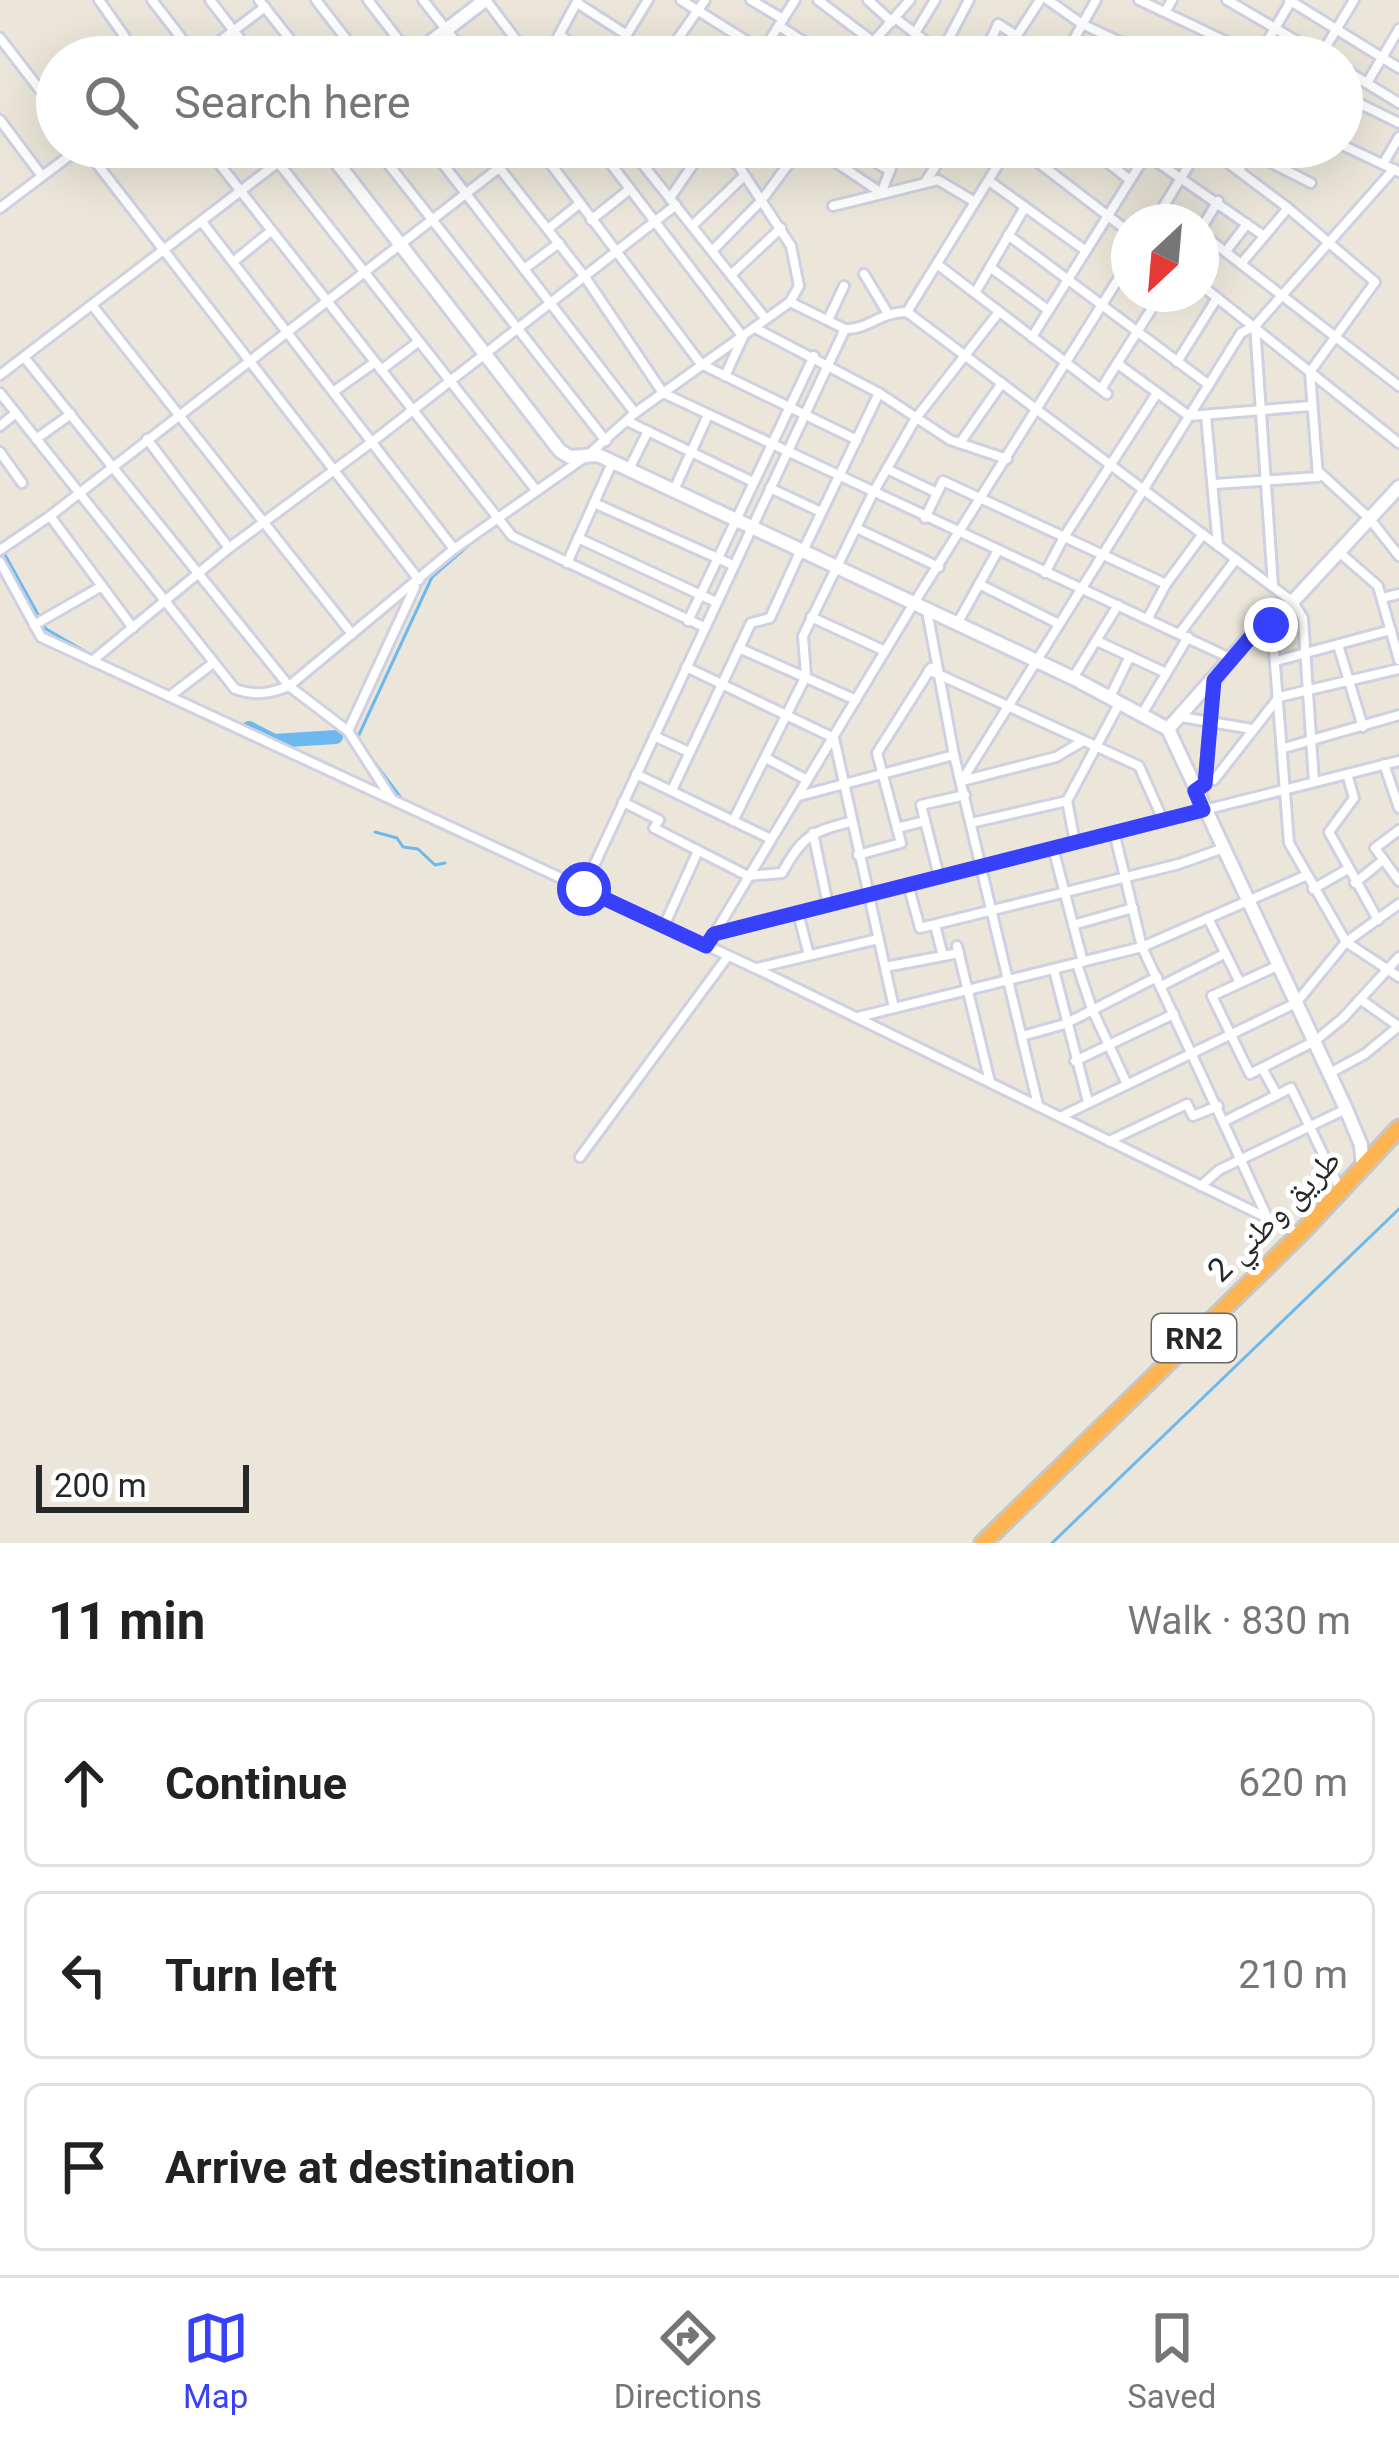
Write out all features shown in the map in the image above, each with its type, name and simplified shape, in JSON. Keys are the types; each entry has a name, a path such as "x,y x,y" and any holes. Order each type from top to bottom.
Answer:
{"highway":[{"name":"طريق وطني 2","path":"983,1543 1300,1234 1399,1128"}],"street":[{"path":"100,0 125,36"},
{"path":"152,0 181,36"},
{"path":"210,0 237,36"},
{"path":"316,0 344,36"},
{"path":"368,0 395,36"},
{"path":"423,0 452,36"},
{"path":"439,36 485,0 513,36"},
{"path":"562,36 578,1 626,35 649,0"},
{"path":"681,0 736,36"},
{"path":"679,36 705,0"},
{"path":"752,0 799,36"},
{"path":"774,36 795,0"},
{"path":"818,0 864,36"},
{"path":"868,0 918,36"},
{"path":"879,36 910,0"},
{"path":"915,33 935,0"},
{"path":"950,36 969,0"},
{"path":"993,36 998,24 1017,36 1044,0 1107,36"},
{"path":"1075,36 1096,0"},
{"path":"1139,0 1215,36"},
{"path":"1165,12 1172,0"},
{"path":"1229,0 1288,36"},
{"path":"1270,36 1291,0 1348,36"},
{"path":"1332,36 1354,0"},
{"path":"226,36 262,3 288,36"},
{"path":"1399,29 1364,81 1399,103"},
{"path":"0,38 36,85"},
{"path":"1363,45 1399,68"},
{"path":"1363,105 1399,123"},
{"path":"0,120 42,176"},
{"path":"1383,164 1399,136"},
{"path":"961,782 1241,333 1255,326 1396,170 1363,155"},
{"path":"1,205 53,168"},
{"path":"99,168 418,580"},
{"path":"222,168 512,536 704,627"},
{"path":"2,370 272,168"},
{"path":"282,168 536,490"},
{"path":"341,168 560,451 570,457 598,454 1073,678 1168,729 1346,1109 1361,1145 1363,1168"},
{"path":"391,168 606,441"},
{"path":"446,168 635,413"},
{"path":"0,550 498,168"},
{"path":"500,168 585,277 663,393 1230,658"},
{"path":"553,168 701,364 857,440"},
{"path":"614,168 743,337"},
{"path":"646,168 765,318"},
{"path":"96,658 229,548 655,222 673,202 692,168"},
{"path":"0,393 235,689 252,695 289,686 454,549 588,455 635,413 790,302 799,286 791,246 740,168"},
{"path":"712,250 761,201 785,168"},
{"path":"845,168 882,192"},
{"path":"882,192 890,170 887,168"},
{"path":"925,183 935,168"},
{"path":"907,312 998,168"},
{"path":"1042,168 1111,218"},
{"path":"1115,168 1130,180"},
{"path":"1032,337 1138,168"},
{"path":"1171,168 1264,236"},
{"path":"1165,204 1189,168"},
{"path":"1215,484 1318,477 1310,372 1375,283 1236,168"},
{"path":"1284,168 1311,183"},
{"path":"692,226 744,176"},
{"path":"833,206 938,181 975,202"},
{"path":"988,181 1086,251"},
{"path":"591,220 630,189"},
{"path":"548,229 579,204"},
{"path":"975,293 1025,207"},
{"path":"1241,264 1288,208"},
{"path":"202,222 454,549"},
{"path":"1226,252 1247,224"},
{"path":"731,275 781,229"},
{"path":"233,262 271,231"},
{"path":"1008,235 1208,386"},
{"path":"524,268 559,243"},
{"path":"1219,246 1399,386"},
{"path":"937,264 1104,392 1150,312"},
{"path":"990,267 1048,310"},
{"path":"864,274 887,312"},
{"path":"828,320 844,286"},
{"path":"706,946 885,651 921,606 939,567 1111,291"},
{"path":"1219,299 1399,443"},
{"path":"790,302 845,329 856,329 887,312 907,312 1293,602 1303,618 1314,782"},
{"path":"92,305 352,634"},
{"path":"733,821 806,676 803,636 873,493 916,418 999,312"},
{"path":"1177,362 1208,312"},
{"path":"1255,326 1274,586"},
{"path":"754,327 829,364 959,443 1007,459"},
{"path":"584,889 845,329"},
{"path":"725,376 743,337"},
{"path":"333,392 418,342"},
{"path":"688,620 814,356"},
{"path":"24,357 289,686 347,731 392,800"},
{"path":"1118,364 1189,416 1311,406"},
{"path":"959,443 1002,383"},
{"path":"672,790 751,623 770,618 879,393"},
{"path":"1045,573 1157,393"},
{"path":"0,425 16,413"},
{"path":"36,439 70,414"},
{"path":"674,490 708,415"},
{"path":"1206,416 1218,546"},
{"path":"627,421 752,481"},
{"path":"629,469 648,431"},
{"path":"147,439 229,548"},
{"path":"0,452 22,483"},
{"path":"567,563 612,461"},
{"path":"887,469 937,493"},
{"path":"1317,470 1370,519 1399,556"},
{"path":"925,518 943,481 1166,584"},
{"path":"1168,729 1230,658 1255,632 1271,625 1399,487"},
{"path":"770,488 821,512"},
{"path":"594,503 734,565"},
{"path":"50,516 133,628"},
{"path":"856,527 939,567"},
{"path":"1148,618 1166,584 1203,535"},
{"path":"578,538 716,602"},
{"path":"957,623 997,552"},
{"path":"1205,780 1214,780 1279,697 1349,683 1399,664 1378,586 1339,552"},
{"path":"1142,714 1184,635 1236,560"},
{"path":"0,562 39,623 41,637 96,658 169,697 755,968 1300,1234"},
{"path":"347,731 418,580"},
{"path":"979,584 1059,624"},
{"path":"39,623 103,586"},
{"path":"1382,598 1399,594"},
{"path":"1073,678 1118,605"},
{"path":"921,606 1038,1107"},
{"path":"812,617 885,651"},
{"path":"1271,625 1289,844 1346,942 1399,976"},
{"path":"1276,661 1391,630"},
{"path":"1096,641 1166,673"},
{"path":"1338,645 1363,727"},
{"path":"739,648 856,700"},
{"path":"1076,842 1067,801 1096,746 1130,656"},
{"path":"169,697 212,664"},
{"path":"686,667 833,738"},
{"path":"934,670 1139,766 1163,820"},
{"path":"858,855 901,843 877,753 934,670"},
{"path":"1195,791 1203,788 1205,780 1214,680"},
{"path":"1284,748 1399,716"},
{"path":"1180,717 1252,729"},
{"path":"654,736 689,752"},
{"path":"833,738 894,1008"},
{"path":"961,782 1056,757 1084,741"},
{"path":"797,796 954,755"},
{"path":"766,758 807,780"},
{"path":"714,934 1399,760"},
{"path":"1384,764 1399,808"},
{"path":"636,774 771,839"},
{"path":"1347,774 1354,798 1330,832 1378,920"},
{"path":"939,877 921,805 964,795"},
{"path":"971,823 1067,801"},
{"path":"623,802 659,820 654,828 748,876 782,873 796,848 813,832 850,822"},
{"path":"897,828 926,821"},
{"path":"1399,830 1375,846 1399,881"},
{"path":"813,832 828,905"},
{"path":"1114,832 1142,947 1268,1219"},
{"path":"1052,848 1092,1009 1127,1084"},
{"path":"908,884 920,928 1126,878 1221,849"},
{"path":"664,926 698,850"},
{"path":"1354,883 1383,860"},
{"path":"1313,889 1348,868"},
{"path":"859,1018 1142,947 1305,876"},
{"path":"1060,1118 1296,1004 1346,942 1399,904"},
{"path":"1073,925 1133,908"},
{"path":"798,913 809,955"},
{"path":"1208,918 1240,983"},
{"path":"935,925 943,956"},
{"path":"755,968 878,939"},
{"path":"885,967 958,949 990,1082"},
{"path":"1022,1036 1065,1024 1225,954"},
{"path":"580,1157 728,956"},
{"path":"1277,966 1212,996 1250,1074 1315,1041 1399,957"},
{"path":"1054,970 1088,1102"},
{"path":"1330,1073 1365,1054 1399,1026 1360,999"},
{"path":"1075,1061 1174,1014"},
{"path":"1262,1068 1277,1095"},
{"path":"1225,1121 1291,1088 1341,1191"},
{"path":"1109,1142 1187,1104 1193,1116 1218,1106"},
{"path":"1202,1186 1219,1170 1346,1109"},
{"path":"1361,1145 1386,1142"}],"waterway":[{"path":"404,802 357,739 432,577 484,532"},
{"path":"4,553 46,629 93,656"},
{"path":"182,698 249,728"},
{"path":"249,728 274,741 336,737"},
{"path":"375,832 397,838 403,847 418,849 435,865 445,863"},
{"path":"1052,1543 1399,1209"}],"route":[{"path":"584,889 706,946 714,934 1203,810 1195,791 1205,784 1214,680 1255,632 1271,625"}]}
